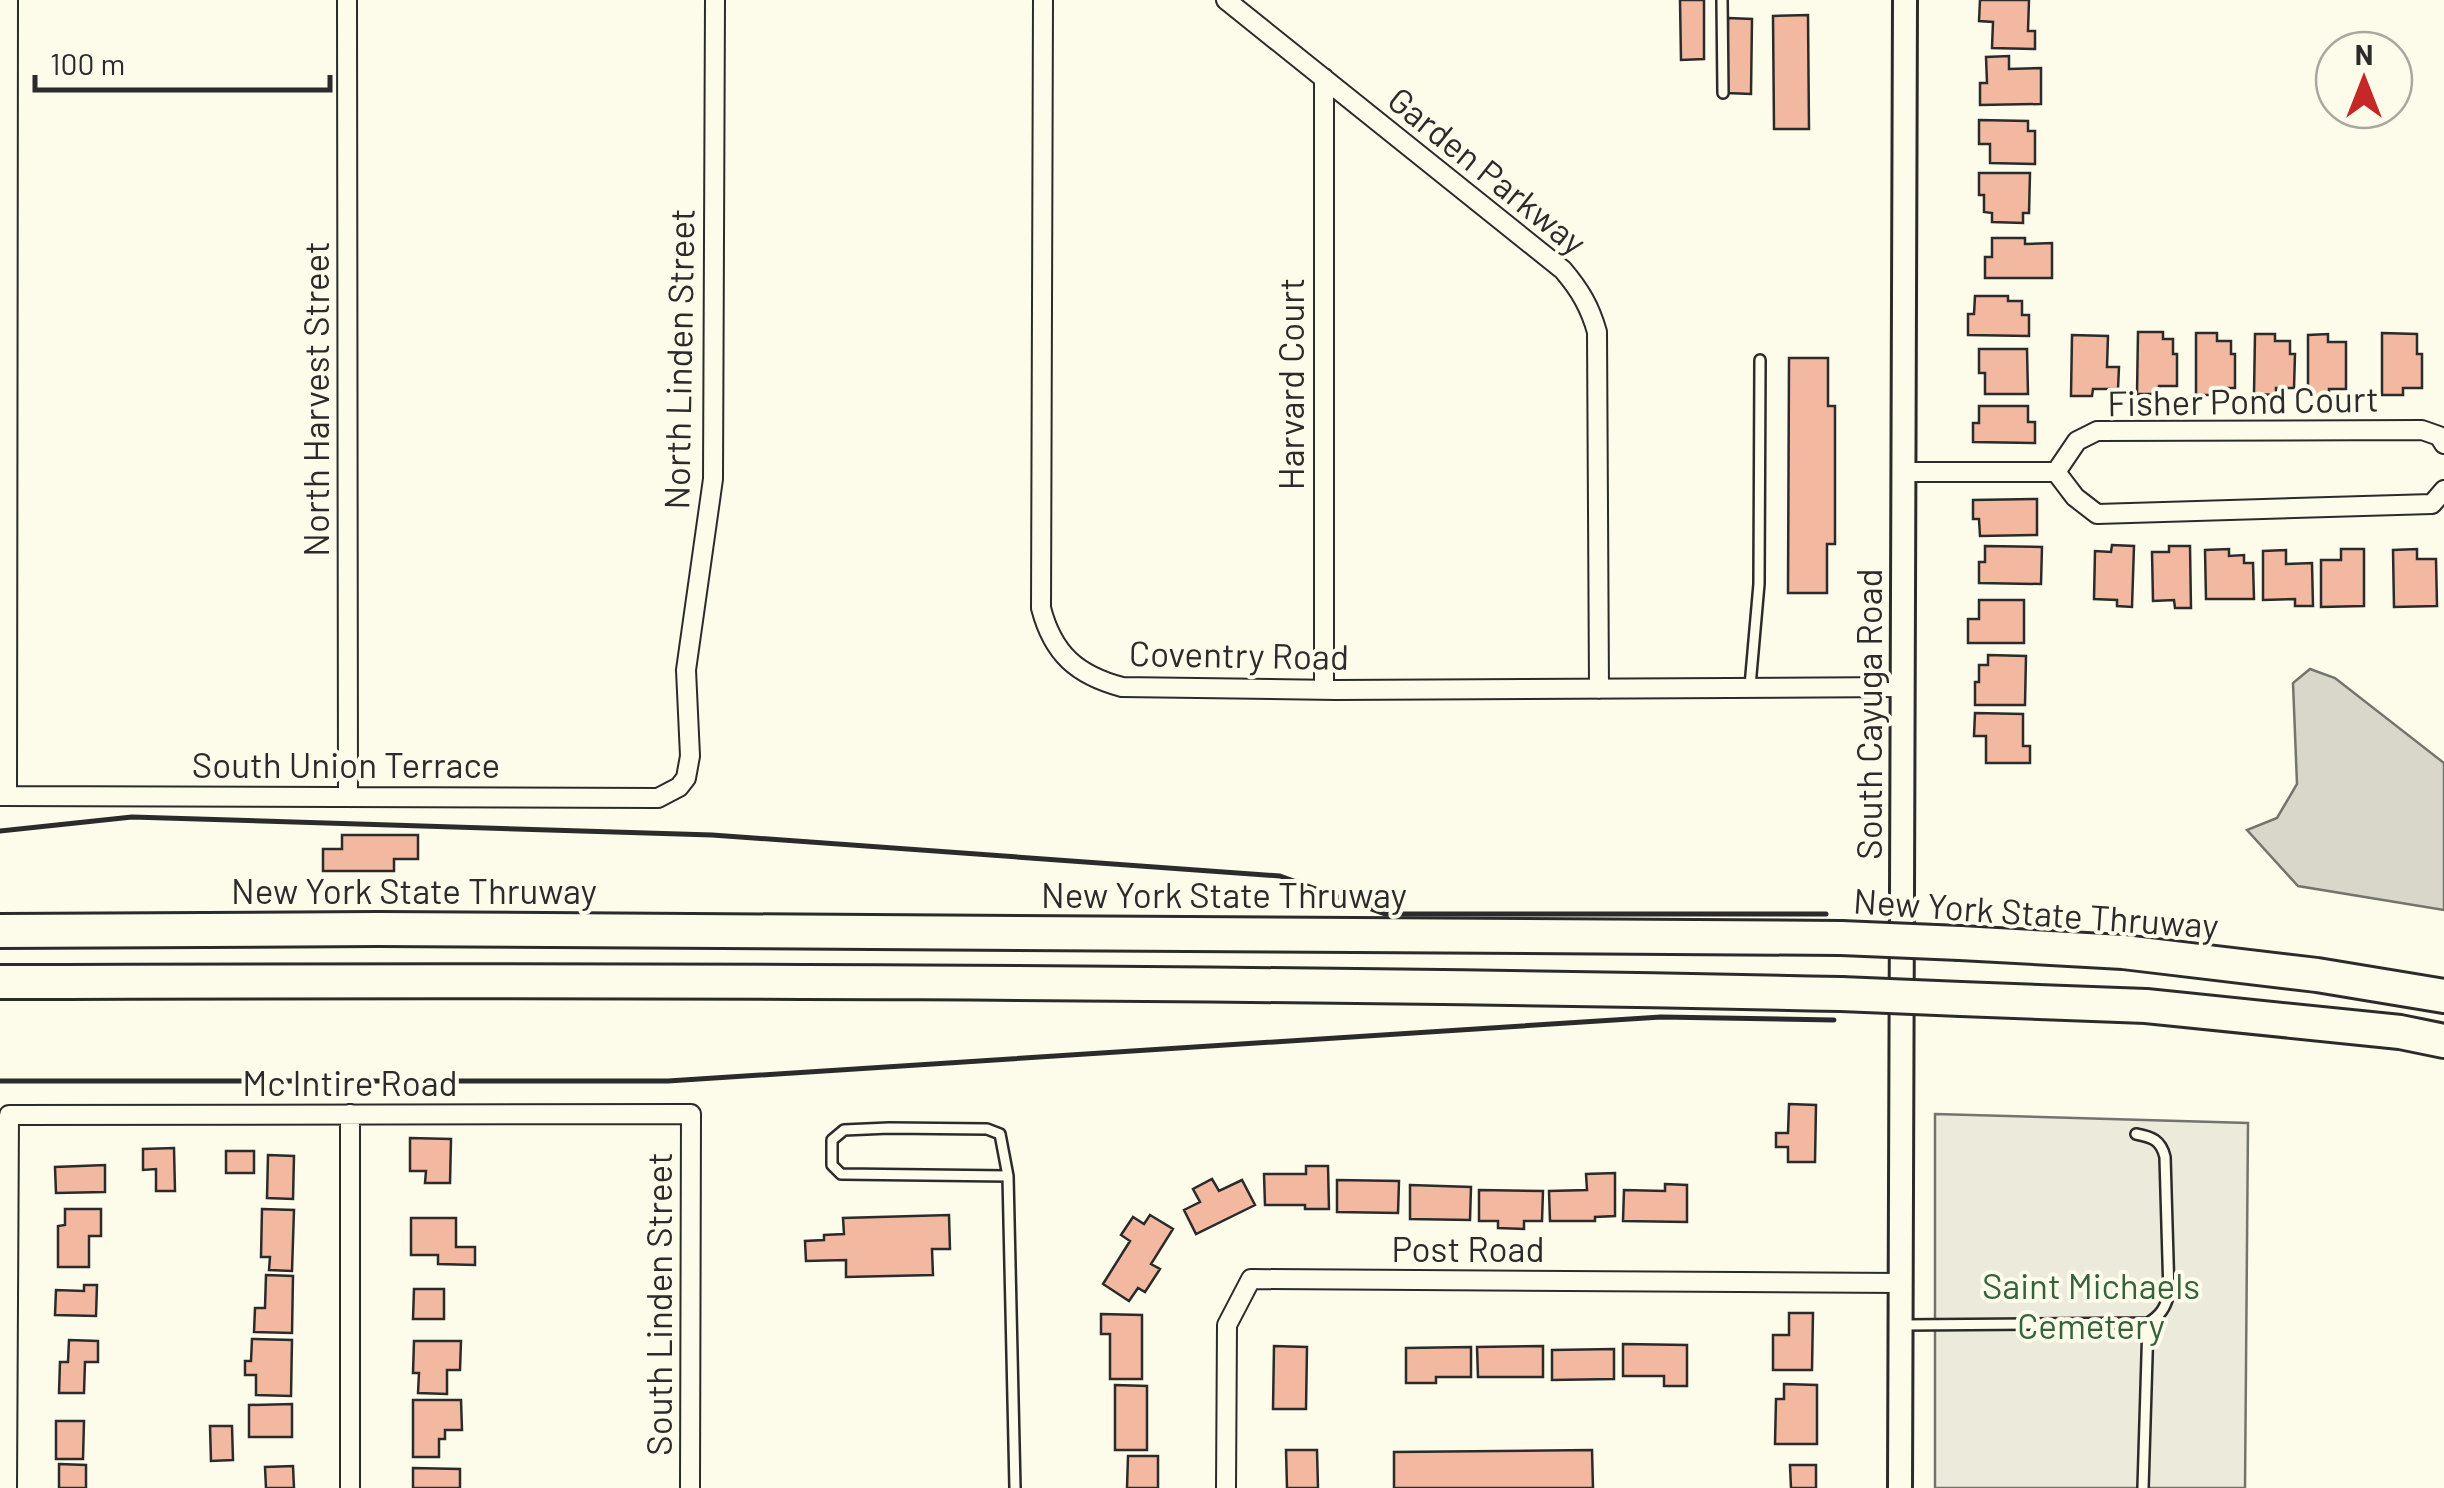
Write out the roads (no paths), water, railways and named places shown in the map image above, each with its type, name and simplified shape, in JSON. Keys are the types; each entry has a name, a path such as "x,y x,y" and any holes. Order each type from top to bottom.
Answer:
{"highway":[{"name":"New York State Thruway","path":"0,931 398,929 1841,938 2123,952 2317,975 2444,996"},
{"path":"0,982 1522,987 1842,994 2146,1006 2444,1040"}],"street":[{"path":"4,796 8,0"},
{"name":"North Harvest Street","path":"347,0 348,797"},
{"name":"North Linden Street","path":"686,778 690,756 686,670 713,478 715,0"},
{"name":"Coventry Road","path":"1043,0 1041,608 1053,641 1080,670 1122,688 1902,687"},
{"name":"Garden Parkway","path":"1226,0 1563,270 1580,289 1597,332 1600,689"},
{"name":"South Cayuga Road","path":"1900,1488 1905,0"},
{"name":"Harvard Court","path":"1324,78 1324,689"},
{"name":"Fisher Pond Court","path":"2056,472 2077,441 2097,431 2422,430 2438,436 2444,444"},
{"path":"1904,472 2056,472 2075,497 2097,514 2432,504 2444,490"},
{"name":"South Union Terrace","path":"4,796 658,798 686,778"},
{"path":"350,1114 350,1488"},
{"name":"Mc Intire Road","path":"6,1488 9,1115 638,1114"},
{"name":"South Linden Street","path":"638,1114 691,1114 690,1488"},
{"name":"Post Road","path":"1226,1488 1227,1326 1251,1279 1900,1283"}],"lane":[{"path":"1722,0 1724,94"},
{"path":"1750,689 1758,584 1760,360"},
{"path":"1008,1176 841,1174 832,1165 832,1140 844,1130 889,1128 988,1129 1000,1134 1008,1176 1015,1488"},
{"path":"1900,1325 2148,1323 2165,1309 2169,1294 2165,1157 2158,1140 2136,1134"},
{"path":"2143,1488 2148,1323"}],"park label":[{"name":"Saint Michaels Cemetery","path":"2091,1305"}]}
